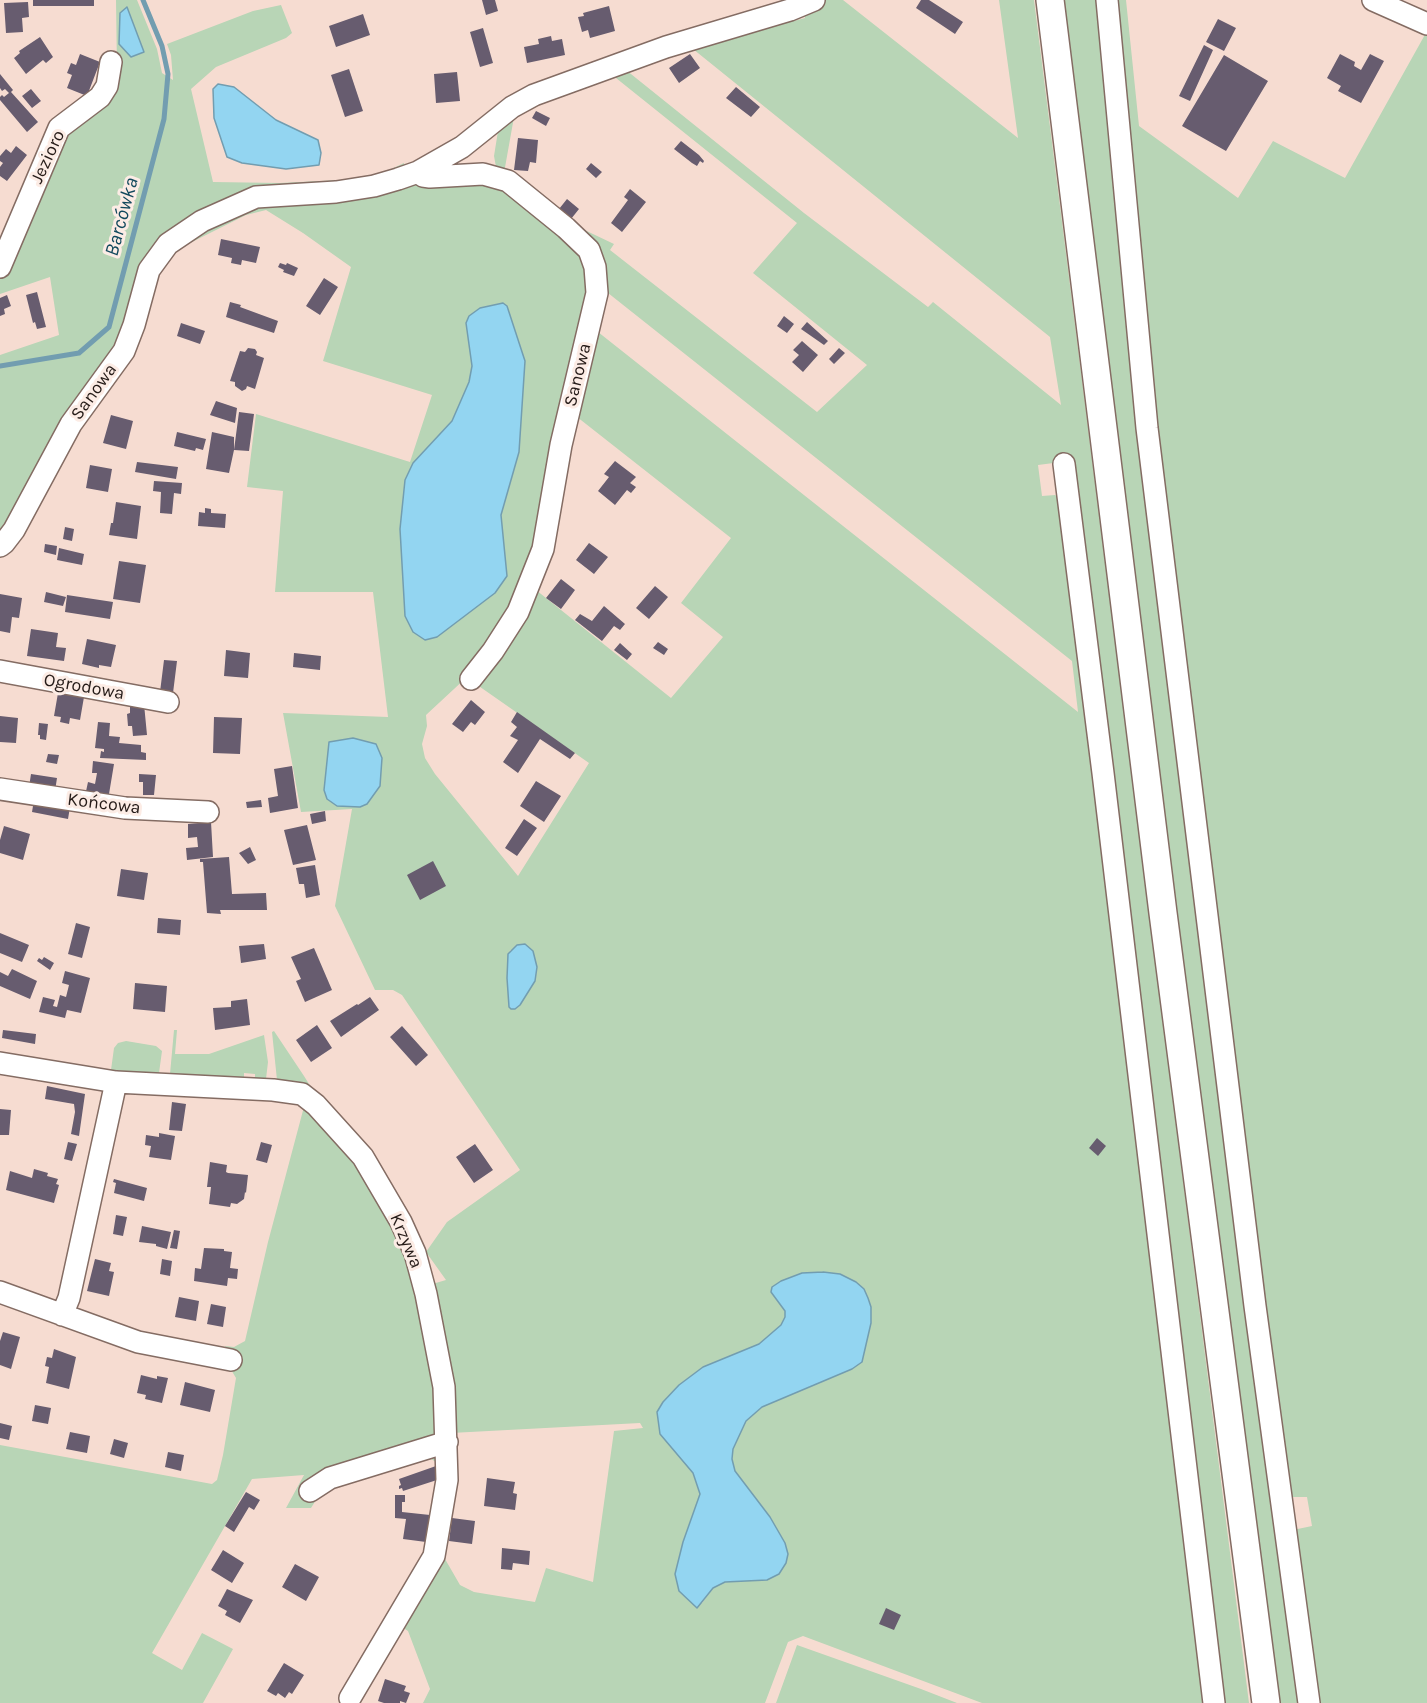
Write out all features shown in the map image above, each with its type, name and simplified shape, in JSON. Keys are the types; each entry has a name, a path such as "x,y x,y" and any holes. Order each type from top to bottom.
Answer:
{"main road":[{"path":"1050,0 1162,902 1266,1703"}],"street":[{"name":"Sanowa","path":"0,546 14,530 71,424 124,351 134,325 149,270 168,244 202,221 256,197 336,192 374,186 418,172 462,147 512,107 534,95 666,47 790,10 814,0"},
{"path":"1107,0 1147,428 1251,1271 1309,1703"},
{"path":"1373,0 1427,24"},
{"name":"Jezioro","path":"0,267 59,128 100,97 107,86 111,62"},
{"name":"Sanowa","path":"418,172 430,177 483,174 508,182 566,228 589,250 595,267 597,293 561,445 543,549 518,612 493,651 471,679"},
{"path":"1064,464 1214,1703"},
{"name":"Ogrodowa","path":"0,671 168,702"},
{"name":"Końcowa","path":"0,789 125,808 208,812"},
{"name":"Krzywa","path":"0,1063 116,1082 273,1090 302,1095 316,1105 363,1157 401,1222 415,1253 426,1294 444,1387 447,1480 434,1556 350,1698"},
{"path":"62,1315 69,1298 116,1082"},
{"path":"0,1292 138,1342 231,1360"},
{"path":"310,1491 330,1478 447,1442"}],"green space":[{"path":"116,0 137,0 157,49 162,73 173,80 171,55 167,44 253,11 281,5 292,33 286,38 216,67 191,89 213,182 280,183 342,180 381,174 404,163 406,172 280,189 182,229 129,330 0,539 0,355 59,335 50,277 0,294 0,272 58,138 117,70"},
{"path":"823,0 843,0 1018,138 999,0 1034,0 1249,1703 1219,1703 1069,461 1038,465 1042,496 1055,495 1062,501 1207,1703 982,1703 803,1636 788,1642 765,1703 423,1703 430,1689 408,1631 399,1625 441,1552 460,1585 474,1592 535,1602 546,1568 593,1582 614,1431 643,1428 640,1423 451,1433 429,1285 446,1280 426,1252 447,1222 520,1170 402,995 393,990 375,990 335,906 352,809 301,812 283,713 388,717 373,592 275,592 283,491 247,487 256,414 410,462 432,395 323,361 351,267 266,210 246,215 184,246 181,241 243,206 413,181 487,179 582,247 592,287 526,585 468,676 426,715 427,726 422,744 425,758 435,774 518,876 589,763 473,682 536,590 671,698 723,637 681,603 731,538 572,413 593,328 1078,712 1072,661 603,289 574,225 614,244 610,250 817,412 867,365 753,273 797,223 611,74 626,70 804,213 928,307 933,302 1061,405 1050,337 693,49 792,18 794,21 805,18 804,12","holes":["466,323 519,452 501,515 507,576 413,463 452,421 469,382 472,366","510,950 537,967 535,981 520,1005 509,1007 507,978","864,1289 871,1307 852,1369 762,1407 746,1421 733,1449 732,1459 735,1471 770,1517 785,1543 788,1554 767,1580 725,1582 713,1588 702,1603 675,1574 683,1542 700,1494 693,1473 657,1413 663,1402 679,1385 703,1367 759,1344 781,1325 785,1311 771,1292"]},
{"path":"1064,0 1098,0 1147,522 1153,525 1304,1703 1276,1703 1126,514"},
{"path":"1112,0 1126,0 1139,126 1238,198 1273,141 1345,178 1427,31 1427,1703 1313,1703 1288,1531 1312,1526 1307,1497 1293,1497 1287,1494 1170,589"},
{"path":"537,103 514,117 504,173 496,167 494,156 499,125"},
{"path":"174,1030 177,1030 175,1054 209,1054 264,1035 268,1062 266,1079 260,1083 255,1078 255,1074 244,1073 244,1078 175,1080 170,1074"},
{"path":"274,1031 314,1092 281,1085 277,1080 272,1032"},
{"path":"126,1041 156,1046 162,1051 159,1073 153,1079 116,1077 111,1070 114,1048 118,1043"},
{"path":"305,1103 315,1109 337,1133 375,1184 401,1228 413,1255 426,1305 445,1434 432,1443 324,1478 316,1482 304,1495 311,1499 317,1491 331,1483 431,1450 439,1452 443,1459 444,1474 433,1548 430,1555 353,1688 351,1687 432,1548 442,1472 440,1465 427,1456 321,1492 311,1508 286,1508 304,1475 252,1479 152,1653 182,1670 202,1633 233,1649 203,1703 0,1703 0,1445 212,1484 217,1480 236,1378 230,1368 226,1368 228,1362 235,1362 236,1354 228,1352 225,1346 234,1347 245,1341 268,1242"},
{"path":"797,1645 921,1689 957,1703 776,1703"}],"water":[{"path":"127,7 144,52 131,57 119,44 120,13"},
{"path":"218,84 234,87 276,120 318,140 321,153 319,165 286,169 242,163 227,157 214,118 213,89"},
{"path":"503,303 507,306 525,361 519,452 501,515 507,576 495,593 437,637 425,640 413,632 405,616 400,529 405,480 413,463 452,421 469,382 472,366 466,323 469,316 480,308"},
{"path":"353,738 376,744 382,758 380,786 367,804 360,807 337,806 327,799 324,790 329,742"},
{"path":"525,944 533,951 537,967 535,981 520,1005 511,1009 507,978 508,954 517,945"},
{"path":"802,1273 840,1274 856,1282 864,1289 868,1298 871,1307 871,1323 862,1362 852,1369 762,1407 746,1421 733,1449 732,1459 735,1471 770,1517 785,1543 788,1554 786,1563 779,1574 767,1580 725,1582 713,1588 697,1608 679,1591 675,1574 683,1542 700,1494 693,1473 660,1434 657,1412 679,1385 703,1367 759,1344 781,1325 785,1311 771,1292 772,1287"}],"building":[{"path":"33,0 94,0 94,6 33,6"},
{"path":"482,0 495,0 498,11 486,15"},
{"path":"921,0 929,0 963,22 955,34 916,8"},
{"path":"28,2 29,17 22,18 23,32 6,33 4,3"},
{"path":"609,6 615,31 590,38 588,30 582,32 578,17 584,16 583,13"},
{"path":"363,14 370,35 336,47 329,26"},
{"path":"1218,19 1236,28 1224,51 1206,42"},
{"path":"483,28 493,63 480,67 470,32"},
{"path":"551,36 552,41 562,39 565,55 527,63 524,47 539,44 538,39"},
{"path":"40,37 53,57 46,63 43,60 26,74 14,58 20,53 19,51"},
{"path":"1204,45 1213,50 1190,101 1179,96"},
{"path":"80,54 100,62 87,96 67,88 72,75 67,73 71,63 76,65"},
{"path":"690,54 700,68 679,83 669,68"},
{"path":"1340,54 1355,62 1354,66 1361,70 1370,54 1384,61 1361,103 1338,91 1341,86 1327,78"},
{"path":"1224,55 1268,81 1226,151 1182,126"},
{"path":"349,69 363,111 345,117 331,75"},
{"path":"457,72 460,101 436,103 434,74"},
{"path":"0,74 13,90 11,92 38,122 27,132 0,100 2,95 4,97 9,93 0,88"},
{"path":"736,87 760,107 751,117 726,98"},
{"path":"31,89 41,101 32,108 22,96"},
{"path":"536,111 550,118 546,126 532,118"},
{"path":"518,138 538,140 536,163 530,162 528,171 514,170"},
{"path":"681,141 699,155 703,163 700,161 697,166 674,149"},
{"path":"16,146 27,155 7,181 0,176 0,167 3,163 0,161 0,156 6,149 11,153"},
{"path":"591,163 602,172 596,178 586,169"},
{"path":"630,189 646,202 622,232 611,223 628,200 624,197"},
{"path":"567,199 579,209 571,219 559,209"},
{"path":"221,239 260,247 256,263 242,260 241,265 231,263 232,258 218,255"},
{"path":"280,263 286,265 287,263 298,268 294,276 283,272 284,270 278,267"},
{"path":"324,278 338,287 320,315 306,306"},
{"path":"37,292 46,327 37,329 35,322 33,323 26,295"},
{"path":"7,295 11,306 4,309 5,314 0,316 0,298"},
{"path":"230,302 278,321 274,333 226,317"},
{"path":"784,316 794,324 787,333 777,326"},
{"path":"807,322 828,341 824,345 801,329"},
{"path":"181,323 205,331 200,344 177,336"},
{"path":"802,341 818,355 803,372 792,362 799,355 793,350"},
{"path":"248,348 255,349 256,355 264,358 255,389 247,386 242,391 235,386 235,382 230,381 240,351 245,352"},
{"path":"839,348 845,353 834,364 829,359"},
{"path":"216,401 237,408 235,423 210,415"},
{"path":"239,412 254,414 249,451 234,450"},
{"path":"111,415 133,421 126,449 103,443"},
{"path":"177,432 206,439 203,450 196,448 195,451 174,446"},
{"path":"212,432 234,437 229,473 206,469"},
{"path":"615,461 636,477 630,483 636,487 631,493 627,490 615,505 598,491 609,477 604,474"},
{"path":"137,462 178,467 176,479 135,472"},
{"path":"90,465 112,469 108,492 86,488"},
{"path":"154,481 182,483 181,494 174,493 172,514 160,513 161,492 153,491"},
{"path":"116,502 141,506 137,539 109,535"},
{"path":"205,508 211,509 211,513 226,514 225,528 198,526 199,512 205,513"},
{"path":"65,527 74,529 72,541 63,539"},
{"path":"589,543 608,557 594,574 576,560"},
{"path":"45,544 57,546 56,555 44,552"},
{"path":"59,548 84,554 82,565 57,560"},
{"path":"119,561 146,565 140,603 113,599"},
{"path":"561,579 575,590 561,609 546,598"},
{"path":"655,586 668,597 649,619 636,608"},
{"path":"46,592 66,597 63,606 44,602"},
{"path":"0,594 22,598 19,618 12,617 10,633 0,631"},
{"path":"67,595 113,602 110,619 65,612"},
{"path":"604,606 625,624 620,630 614,626 602,641 575,620 580,614 592,621"},
{"path":"31,629 58,633 56,647 66,648 64,661 27,656"},
{"path":"87,639 116,645 111,667 99,665 99,668 82,664"},
{"path":"658,642 668,649 664,655 653,648"},
{"path":"620,643 632,654 627,660 614,650"},
{"path":"226,650 250,653 248,678 224,676"},
{"path":"294,653 321,656 320,670 293,667"},
{"path":"164,660 177,661 173,693 160,692"},
{"path":"58,693 84,697 80,720 70,718 69,724 60,722 61,717 54,716"},
{"path":"471,700 485,712 475,725 471,722 463,732 452,724"},
{"path":"144,704 147,735 133,736 132,726 128,726 127,714 130,713 130,705"},
{"path":"517,712 575,753 570,759 540,739 518,773 503,762 518,740 510,736 517,727 511,722"},
{"path":"0,716 18,718 16,743 0,742"},
{"path":"214,717 242,718 240,754 213,753"},
{"path":"98,722 110,723 109,736 120,737 119,743 141,745 141,752 146,753 146,760 100,758 101,751 104,752 104,749 95,748"},
{"path":"39,723 48,724 46,740 40,739 38,735"},
{"path":"48,754 59,755 57,764 46,762"},
{"path":"93,761 114,764 108,800 85,796 88,782 95,784 97,773 92,773"},
{"path":"292,766 298,808 270,813 268,798 278,796 274,769"},
{"path":"31,774 57,778 55,791 29,787"},
{"path":"139,774 156,775 154,795 143,795 143,782 139,782"},
{"path":"536,781 561,796 544,822 520,806"},
{"path":"34,800 70,807 68,819 32,812"},
{"path":"261,800 262,807 247,808 246,802"},
{"path":"325,811 326,821 312,824 310,814"},
{"path":"524,819 537,828 517,856 505,848"},
{"path":"211,822 213,857 187,860 186,848 198,847 197,837 188,838 188,824"},
{"path":"307,825 316,860 293,865 284,830"},
{"path":"4,826 30,834 23,860 0,853 0,840"},
{"path":"250,847 256,860 248,864 239,853"},
{"path":"229,857 232,894 266,893 267,910 220,910 221,914 207,913 203,862 200,862 200,859"},
{"path":"433,861 446,886 420,900 407,875"},
{"path":"315,865 320,895 306,898 304,884 299,884 296,868"},
{"path":"121,869 148,873 144,900 117,896"},
{"path":"158,918 181,920 180,935 157,933"},
{"path":"76,923 90,927 82,958 68,954"},
{"path":"0,933 29,945 22,962 0,953"},
{"path":"264,944 266,959 241,963 239,946"},
{"path":"314,948 332,990 305,1002 296,981 301,979 291,957"},
{"path":"44,957 54,963 50,970 37,961"},
{"path":"12,969 37,981 30,999 0,986 0,972 8,976"},
{"path":"65,971 90,978 81,1013 67,1010 65,1018 39,1012 43,997 55,1000 53,1006 57,1007 60,995 66,997 69,985 62,983"},
{"path":"135,983 167,986 165,1012 133,1009"},
{"path":"370,997 379,1010 341,1037 330,1021"},
{"path":"247,999 250,1025 215,1030 213,1008 231,1007 231,1001"},
{"path":"317,1025 332,1048 311,1062 296,1040"},
{"path":"402,1026 428,1055 416,1066 390,1037"},
{"path":"3,1030 36,1034 35,1044 2,1038"},
{"path":"47,1086 85,1094 79,1136 71,1134 74,1104 45,1099"},
{"path":"172,1102 186,1104 182,1131 169,1130"},
{"path":"0,1109 11,1110 9,1135 0,1135"},
{"path":"159,1133 175,1136 171,1160 149,1157 151,1146 145,1145 146,1135 159,1137"},
{"path":"1097,1138 1106,1146 1098,1156 1089,1148"},
{"path":"68,1142 77,1144 72,1161 64,1159"},
{"path":"261,1142 272,1145 267,1163 256,1160"},
{"path":"475,1144 493,1170 474,1183 456,1157"},
{"path":"210,1162 227,1165 226,1172 228,1173 248,1175 244,1199 237,1204 231,1203 230,1207 209,1204 211,1187 207,1187"},
{"path":"34,1169 58,1179 56,1184 59,1185 54,1203 6,1190 10,1171 32,1178"},
{"path":"114,1179 147,1188 144,1201 114,1193 116,1183 113,1182"},
{"path":"116,1215 127,1217 123,1236 113,1234"},
{"path":"142,1226 171,1232 167,1249 156,1246 156,1244 139,1242"},
{"path":"174,1230 180,1231 177,1249 170,1248"},
{"path":"204,1248 224,1249 224,1251 232,1252 230,1268 238,1269 237,1279 228,1278 227,1286 194,1281 195,1268 201,1269"},
{"path":"95,1259 111,1263 109,1271 114,1272 109,1296 87,1291"},
{"path":"162,1259 172,1261 170,1276 160,1274"},
{"path":"179,1297 199,1301 196,1321 175,1317"},
{"path":"211,1304 226,1307 223,1327 207,1324"},
{"path":"3,1332 20,1337 11,1369 0,1365 0,1341"},
{"path":"54,1349 76,1357 69,1389 46,1383 49,1367 45,1366 47,1357 52,1358"},
{"path":"141,1375 157,1379 157,1376 168,1378 162,1403 145,1399 146,1395 137,1393"},
{"path":"185,1382 215,1390 210,1412 180,1405"},
{"path":"35,1405 51,1408 48,1424 32,1421"},
{"path":"0,1423 12,1426 9,1440 0,1438"},
{"path":"70,1432 90,1436 87,1453 66,1449"},
{"path":"114,1439 128,1443 124,1458 110,1454"},
{"path":"168,1452 184,1455 181,1471 165,1467"},
{"path":"436,1466 440,1479 403,1491 402,1488 399,1489 401,1485 399,1479"},
{"path":"487,1478 515,1482 513,1493 517,1494 515,1510 484,1506"},
{"path":"246,1492 260,1500 254,1510 249,1507 234,1532 225,1526"},
{"path":"395,1495 405,1495 402,1512 430,1515 426,1542 403,1539 406,1519 395,1518"},
{"path":"452,1518 475,1521 472,1544 449,1541"},
{"path":"502,1548 530,1551 529,1565 513,1563 512,1570 501,1569"},
{"path":"223,1550 244,1563 232,1583 211,1570"},
{"path":"295,1564 319,1577 306,1601 282,1587"},
{"path":"227,1589 253,1600 240,1623 225,1615 227,1611 218,1606"},
{"path":"886,1608 901,1615 894,1630 879,1624"},
{"path":"284,1663 304,1675 292,1694 289,1692 285,1698 278,1693 276,1696 267,1691"},
{"path":"385,1679 406,1686 404,1691 410,1693 406,1703 378,1701"}],"waterway":[{"name":"Barcówka","path":"0,366 79,353 109,327 164,119 168,74 162,46 143,0"}]}
